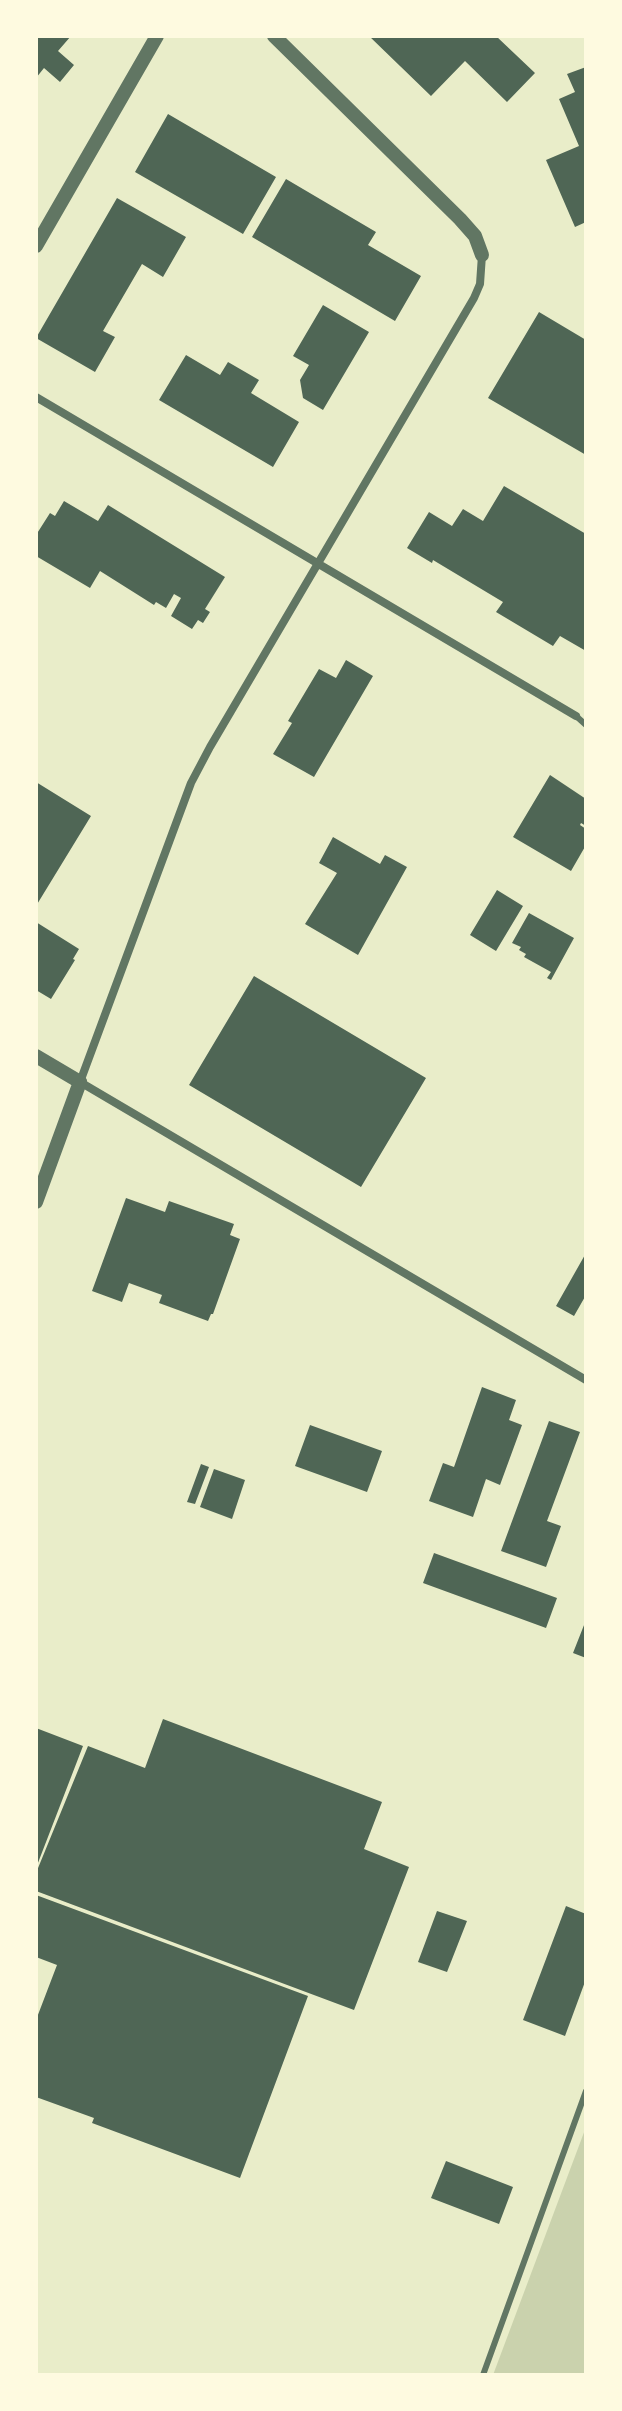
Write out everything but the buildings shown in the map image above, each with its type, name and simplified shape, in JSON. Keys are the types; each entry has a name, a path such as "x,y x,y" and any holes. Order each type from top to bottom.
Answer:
{"street":[{"path":"36,246 157,36"},
{"path":"36,1202 191,783 480,284 482,255 475,236 274,36"},
{"path":"36,397 576,716"},
{"path":"36,1056 586,1380"}],"lane":[{"path":"576,716 586,725"},
{"path":"483,2375 586,2091"}],"green space":[{"path":"586,2127 586,2375 493,2375"}]}
